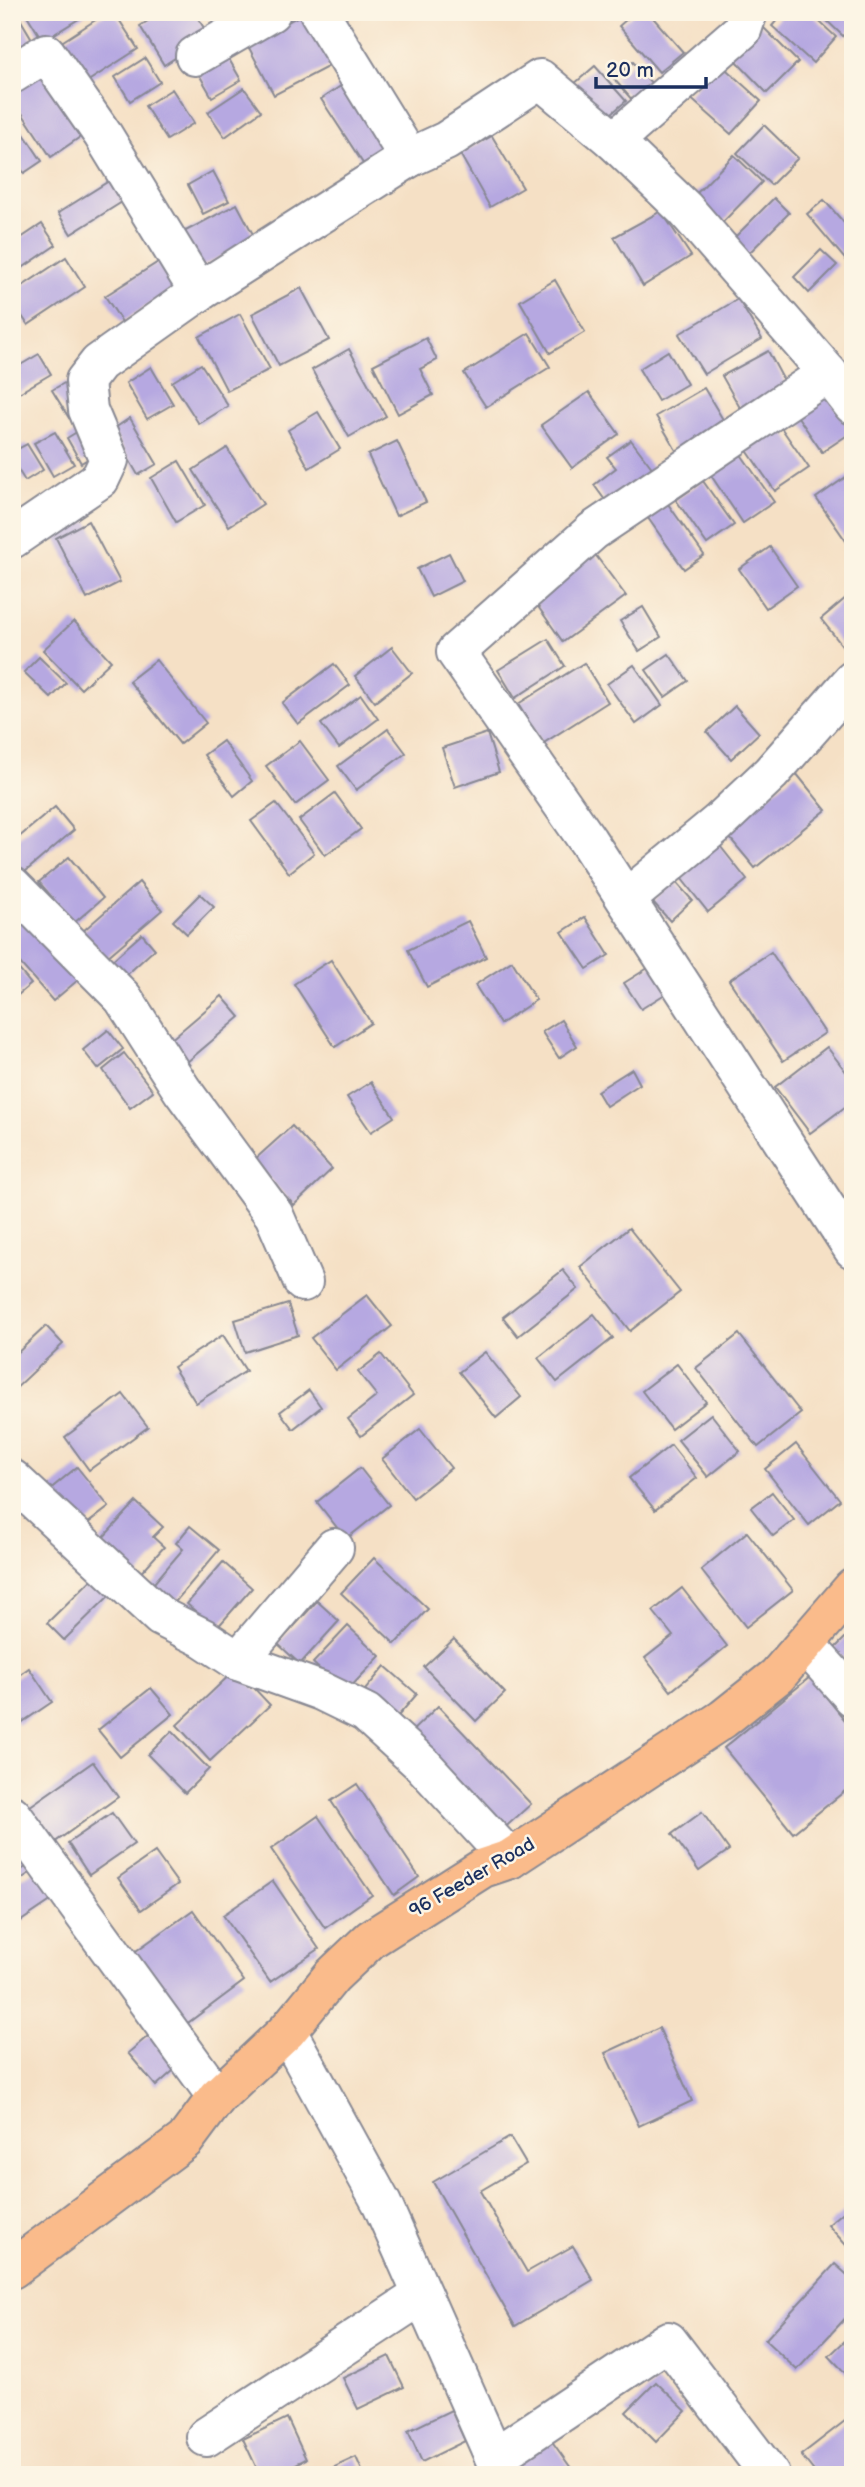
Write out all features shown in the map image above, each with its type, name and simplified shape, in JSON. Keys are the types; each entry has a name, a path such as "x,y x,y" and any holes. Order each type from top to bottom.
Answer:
{"main road":[{"name":"96 Feeder Road","path":"12,2269 186,2140 217,2097 287,2031 332,1976 371,1939 483,1868 510,1859 723,1719 777,1676 853,1588"}],"street":[{"path":"195,56 271,12"},
{"path":"320,12 409,158"},
{"path":"614,141 742,30 748,12"},
{"path":"12,74 46,53 103,135 199,292"},
{"path":"12,539 100,479 109,460 88,410 85,381 100,363 199,292 409,158 446,141 540,79 614,141 685,209 853,405"},
{"path":"828,373 593,531 456,652 626,899 853,1249"},
{"path":"626,899 718,823 762,781 853,680"},
{"path":"13,889 123,998 182,1090 274,1215 303,1282"},
{"path":"12,1479 161,1617 237,1661 321,1691 366,1713 424,1765 510,1859"},
{"path":"237,1661 334,1548"},
{"path":"806,1645 853,1697"},
{"path":"12,1815 217,2097"},
{"path":"287,2031 382,2204 498,2466 668,2341 770,2475"},
{"path":"206,2437 422,2295"}],"building":[{"path":"12,12 16,12 35,44 12,58"},
{"path":"25,12 84,12 85,15 43,41"},
{"path":"108,12 114,12 138,49 85,83 60,43"},
{"path":"162,12 194,12 209,36 164,65 140,26"},
{"path":"306,12 335,63 274,95 247,44"},
{"path":"635,12 648,12 683,52 659,72 619,26"},
{"path":"784,12 809,12 836,37 813,63 772,26"},
{"path":"825,12 853,12 853,27 844,37 822,16"},
{"path":"760,24 798,62 767,93 729,54"},
{"path":"226,54 241,80 212,97 197,71"},
{"path":"145,58 160,82 130,101 115,77"},
{"path":"633,62 652,84 633,101 614,79"},
{"path":"718,62 761,101 731,134 688,96"},
{"path":"595,66 626,101 605,119 574,84"},
{"path":"41,73 83,135 51,157 12,98 12,92"},
{"path":"350,80 395,148 366,168 321,99"},
{"path":"244,88 261,111 225,137 208,112"},
{"path":"172,89 194,123 167,140 145,106"},
{"path":"12,116 42,161 24,173 12,155"},
{"path":"764,125 798,158 771,185 737,153"},
{"path":"492,136 523,188 490,207 460,154"},
{"path":"734,155 762,182 720,225 692,198"},
{"path":"213,171 229,201 203,214 188,185"},
{"path":"117,176 130,197 71,234 58,213"},
{"path":"774,198 789,213 744,258 729,243"},
{"path":"824,200 853,233 853,261 849,264 807,214"},
{"path":"237,204 255,238 197,269 178,235"},
{"path":"661,211 691,256 643,286 614,237"},
{"path":"42,224 56,245 12,275 12,244"},
{"path":"821,250 837,265 809,293 794,277"},
{"path":"66,257 85,287 28,325 12,301 12,293"},
{"path":"163,259 179,285 122,322 105,296"},
{"path":"555,280 585,332 550,353 520,301"},
{"path":"301,288 329,340 279,366 252,314"},
{"path":"738,299 762,339 704,374 679,334"},
{"path":"240,314 270,369 227,391 199,337"},
{"path":"529,333 550,367 486,407 464,373"},
{"path":"426,338 437,360 420,369 433,395 398,414 373,365"},
{"path":"349,349 386,416 349,437 312,370"},
{"path":"668,351 687,384 658,401 639,369"},
{"path":"768,351 789,390 744,415 722,376"},
{"path":"39,354 51,374 12,397 12,370"},
{"path":"201,364 228,406 199,424 172,382"},
{"path":"151,367 173,404 147,419 126,383"},
{"path":"66,382 82,410 69,418 52,390"},
{"path":"704,388 728,428 680,457 656,416"},
{"path":"589,392 619,434 572,468 541,425"},
{"path":"826,393 852,432 822,452 796,414"},
{"path":"318,412 340,449 309,468 288,430"},
{"path":"130,418 157,464 138,475 112,430"},
{"path":"780,426 809,468 775,491 746,449"},
{"path":"85,427 99,452 81,463 67,438"},
{"path":"55,432 74,464 53,476 34,443"},
{"path":"631,440 659,477 613,511 594,485 616,468 607,457"},
{"path":"397,441 426,502 396,516 368,455"},
{"path":"27,444 43,470 25,481 12,460 12,452"},
{"path":"227,448 263,504 229,526 193,470"},
{"path":"740,453 774,502 743,523 710,474"},
{"path":"179,461 205,505 176,522 151,478"},
{"path":"853,472 853,536 846,541 816,498"},
{"path":"703,481 734,525 707,544 676,500"},
{"path":"668,504 704,555 684,569 648,518"},
{"path":"88,521 120,582 87,599 56,538"},
{"path":"770,547 797,586 766,608 739,569"},
{"path":"449,553 463,581 431,597 417,569"},
{"path":"594,553 626,596 563,642 532,598"},
{"path":"853,592 853,643 845,649 821,619"},
{"path":"643,607 661,637 639,651 620,621"},
{"path":"74,621 111,661 81,689 43,650"},
{"path":"548,639 565,666 515,698 498,670"},
{"path":"392,647 412,673 375,702 355,676"},
{"path":"669,654 688,681 665,697 646,670"},
{"path":"39,657 66,683 51,698 24,672"},
{"path":"156,660 206,723 180,744 129,681"},
{"path":"584,663 608,702 542,744 518,704"},
{"path":"334,664 350,685 298,724 282,703"},
{"path":"634,665 662,705 636,724 607,684"},
{"path":"361,695 378,719 339,748 321,724"},
{"path":"735,706 759,733 731,759 707,732"},
{"path":"388,729 406,753 356,790 338,766"},
{"path":"487,733 499,772 455,787 442,748"},
{"path":"223,741 252,781 234,796 204,755"},
{"path":"300,741 329,780 295,805 266,766"},
{"path":"796,773 826,810 755,868 724,831"},
{"path":"335,793 361,829 325,855 299,820"},
{"path":"276,803 314,853 289,873 251,821"},
{"path":"55,807 74,830 19,877 12,868 12,843"},
{"path":"717,842 747,880 708,912 678,874"},
{"path":"69,857 103,898 74,923 39,882"},
{"path":"675,881 692,900 670,921 653,902"},
{"path":"139,882 162,910 106,958 83,931"},
{"path":"200,894 214,907 187,934 173,921"},
{"path":"12,904 78,980 53,1001 12,954"},
{"path":"585,917 609,955 587,969 562,932"},
{"path":"468,921 486,957 427,987 408,950"},
{"path":"142,934 155,949 123,978 109,963"},
{"path":"771,952 825,1033 783,1061 729,980"},
{"path":"331,960 371,1023 335,1047 294,984"},
{"path":"12,961 31,984 12,1000"},
{"path":"512,961 536,1000 500,1024 475,985"},
{"path":"656,963 673,989 641,1009 624,983"},
{"path":"222,996 240,1017 187,1062 169,1041"},
{"path":"561,1020 577,1046 559,1058 542,1032"},
{"path":"108,1030 123,1049 98,1069 83,1050"},
{"path":"827,1047 853,1081 853,1101 810,1133 775,1087"},
{"path":"124,1053 153,1091 130,1108 103,1070"},
{"path":"632,1069 640,1084 606,1106 597,1091"},
{"path":"371,1082 394,1117 371,1132 347,1097"},
{"path":"292,1126 332,1169 294,1205 253,1161"},
{"path":"629,1228 680,1292 630,1331 580,1267"},
{"path":"563,1270 578,1289 518,1336 503,1317"},
{"path":"367,1295 392,1326 336,1370 311,1338"},
{"path":"288,1304 298,1335 245,1352 235,1320"},
{"path":"594,1314 613,1338 557,1382 538,1358"},
{"path":"46,1326 63,1344 12,1392 12,1358"},
{"path":"739,1334 801,1413 758,1447 696,1368"},
{"path":"223,1335 246,1371 196,1403 173,1367"},
{"path":"485,1352 521,1397 496,1418 459,1372"},
{"path":"381,1354 413,1395 361,1436 348,1419 377,1396 358,1372"},
{"path":"677,1364 706,1402 671,1429 642,1391"},
{"path":"309,1390 321,1407 293,1429 280,1412"},
{"path":"123,1394 148,1427 89,1470 65,1437"},
{"path":"711,1414 740,1451 708,1477 678,1440"},
{"path":"420,1429 451,1468 413,1498 382,1459"},
{"path":"796,1444 840,1500 809,1525 765,1469"},
{"path":"671,1445 697,1478 655,1510 629,1478"},
{"path":"77,1467 109,1507 79,1530 48,1491"},
{"path":"360,1468 389,1505 346,1539 317,1502"},
{"path":"772,1492 794,1520 773,1536 751,1508"},
{"path":"136,1502 163,1527 153,1537 164,1547 137,1577 99,1542"},
{"path":"190,1526 219,1550 170,1608 148,1590 183,1549 176,1543"},
{"path":"747,1532 793,1590 746,1627 701,1570"},
{"path":"374,1558 428,1609 395,1644 341,1593"},
{"path":"223,1562 252,1588 216,1629 187,1604"},
{"path":"97,1574 114,1591 64,1640 47,1623"},
{"path":"682,1588 727,1646 671,1691 645,1658 673,1636 653,1611"},
{"path":"317,1601 339,1621 300,1664 278,1644"},
{"path":"348,1626 380,1656 345,1693 313,1663"},
{"path":"853,1630 853,1667 834,1649"},
{"path":"454,1639 505,1693 476,1721 424,1667"},
{"path":"385,1666 417,1694 398,1716 365,1690"},
{"path":"29,1668 52,1702 18,1725 12,1716 12,1680"},
{"path":"236,1669 270,1705 210,1761 177,1725"},
{"path":"810,1677 853,1730 853,1800 845,1791 793,1833 724,1748"},
{"path":"151,1688 173,1714 120,1757 98,1730"},
{"path":"438,1706 531,1804 500,1832 408,1735"},
{"path":"172,1731 209,1769 185,1793 148,1755"},
{"path":"93,1762 118,1797 51,1845 26,1809"},
{"path":"357,1784 419,1877 394,1895 331,1801"},
{"path":"702,1812 729,1850 699,1871 672,1834"},
{"path":"112,1813 134,1844 89,1875 68,1843"},
{"path":"318,1816 372,1895 325,1928 271,1849"},
{"path":"12,1827 35,1861 12,1876"},
{"path":"155,1852 178,1884 141,1910 118,1878"},
{"path":"39,1867 58,1896 12,1927 12,1885"},
{"path":"273,1881 319,1949 270,1982 223,1915"},
{"path":"193,1910 244,1981 181,2028 129,1956"},
{"path":"659,2028 692,2101 639,2126 605,2053"},
{"path":"154,2031 182,2063 156,2086 128,2053"},
{"path":"510,2137 526,2164 480,2191 527,2272 573,2246 593,2280 515,2326 433,2182"},
{"path":"853,2204 853,2253 828,2225"},
{"path":"835,2264 853,2280 853,2310 797,2370 765,2340"},
{"path":"853,2333 853,2381 829,2356"},
{"path":"389,2356 404,2387 358,2409 343,2378"},
{"path":"656,2382 686,2411 656,2442 626,2412"},
{"path":"451,2410 465,2441 422,2462 408,2431"},
{"path":"850,2417 853,2420 853,2475 817,2475 801,2455"},
{"path":"287,2418 306,2459 274,2475 260,2475 243,2439"},
{"path":"551,2440 576,2475 522,2475 515,2465"},
{"path":"356,2457 364,2475 330,2475 328,2470"}]}
